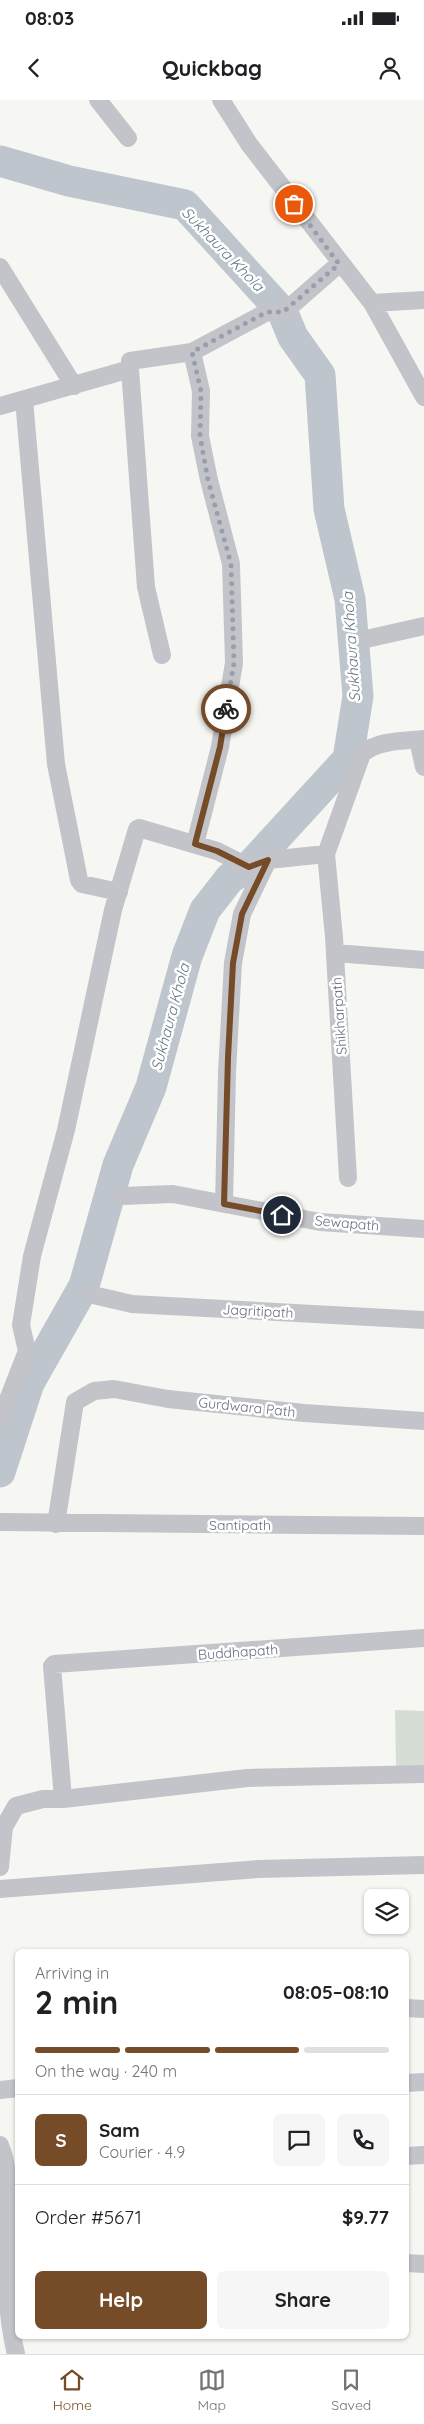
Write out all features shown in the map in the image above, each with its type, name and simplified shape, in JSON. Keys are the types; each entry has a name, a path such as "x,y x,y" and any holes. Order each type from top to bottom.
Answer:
{"street":[{"path":"98,100 128,138"},
{"path":"221,100 249,144 339,264 372,303 424,397"},
{"path":"162,655 146,588 130,361 192,352 267,312 283,312 339,264"},
{"path":"0,267 74,386"},
{"path":"372,303 424,300"},
{"path":"192,352 201,391 200,436 208,480 231,564 234,663 220,747 195,844"},
{"path":"0,406 130,369"},
{"path":"24,400 56,764 61,792 79,880 82,884 119,892"},
{"path":"366,639 424,626"},
{"path":"0,1420 27,1351 21,1325 32,1256 66,1130 82,1049 119,892 137,828 217,851 249,867 268,860 326,854 362,754 367,749 389,743 421,739 424,767"},
{"name":"Shikharpath","path":"326,854 335,953 348,1178"},
{"path":"224,1204 227,1063 233,963 242,914 268,860"},
{"path":"335,953 424,960"},
{"name":"Sewapath","path":"122,1196 173,1194 320,1222 424,1229"},
{"name":"Jagritipath","path":"93,1295 132,1304 424,1320"},
{"name":"Gurdwara Path","path":"56,1524 75,1402 94,1391 114,1389 177,1400 424,1421"},
{"name":"Santipath","path":"6,1522 56,1524 424,1526"},
{"name":"Buddhapath","path":"63,1799 52,1666 58,1663 424,1638"},
{"path":"0,1867 4,1827 16,1806 43,1799 63,1799 247,1778 424,1774"},
{"path":"0,1889 258,1869 424,1865"},
{"path":"409,2008 424,2009"},
{"path":"409,2083 424,2082"},
{"path":"0,2090 15,2088"},
{"path":"8,2155 6,2255 8,2294 16,2354"},
{"path":"409,2156 424,2155"},
{"path":"409,2263 424,2264"}],"shaded area":[{"path":"395,1710 424,1711 424,1766 396,1767"}],"waterway":[{"name":"Sukhaura Khola","path":"0,161 69,181 185,205 283,313 293,337 320,375 329,509 350,599 358,696 348,759 249,867 230,878 205,910 187,956 151,1087 118,1165 84,1286 29,1383 0,1472"}],"way so far":[{"path":"226,709 234,663 231,564 208,480 200,436 201,391 192,352 267,312 283,312 339,264 294,204"}],"route":[{"path":"226,709 220,747 204,803 195,844 217,851 249,867 268,860 242,914 233,963 230,1000 224,1204 282,1215"}]}
